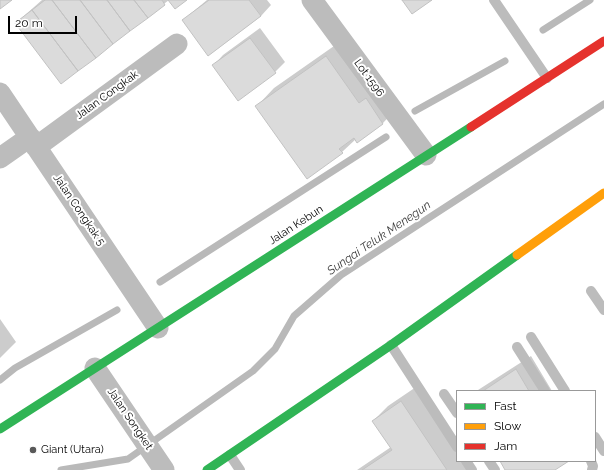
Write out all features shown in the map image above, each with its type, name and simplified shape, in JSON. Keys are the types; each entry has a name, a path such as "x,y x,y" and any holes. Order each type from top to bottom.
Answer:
{"main road":[{"name":"Jalan Kebun","path":"0,429 604,41"},
{"path":"207,470 390,345 604,193"}],"street":[{"name":"Lot 1596","path":"312,0 426,155"},
{"name":"Jalan Congkak","path":"0,158 33,142 177,44"},
{"name":"Jalan Congkak 5","path":"0,93 158,328"},
{"name":"Jalan Songket","path":"95,368 163,468"}],"lane":[{"path":"494,0 546,78"},
{"path":"591,291 604,310"},
{"path":"531,337 564,390"},
{"path":"390,345 456,445"},
{"path":"517,347 544,390"},
{"path":"444,394 456,412"},
{"path":"596,439 604,451"},
{"path":"230,455 240,470"}],"building":[{"path":"0,0 12,0 0,9"},
{"path":"45,0 52,0 96,58 78,71 32,10"},
{"path":"52,0 80,0 113,44 96,58"},
{"path":"80,0 107,0 130,31 113,44"},
{"path":"107,0 134,0 148,18 130,31"},
{"path":"134,0 162,0 165,5 148,18"},
{"path":"168,0 187,0 175,9"},
{"path":"209,0 249,0 261,16 208,56 182,20"},
{"path":"402,0 432,0 412,14"},
{"path":"32,10 78,71 61,84 15,23"},
{"path":"250,38 276,73 238,101 212,65"},
{"path":"326,56 359,103 366,98 383,124 357,143 354,138 339,149 343,153 307,179 255,106"},
{"path":"516,369 528,390 484,390"},
{"path":"401,401 447,470 362,470 392,450 372,421"},
{"path":"501,462 567,462 555,470 505,470"}],"waterway":[{"path":"543,30 590,0"},
{"path":"415,111 505,61"},
{"name":"Sungai Teluk Menegun","path":"61,470 128,459 253,371 275,349 294,316 341,275 604,104"},
{"path":"160,282 386,137"},
{"path":"0,380 15,368 117,310"}],"traffic: fast":[{"path":"0,429 471,127"},
{"path":"207,470 391,345 517,255"}],"traffic: slow":[{"path":"517,255 604,193"}],"traffic: jam":[{"path":"471,127 604,41"}],"place":[{"name":"Giant (Utara)","path":"33,450"}]}
